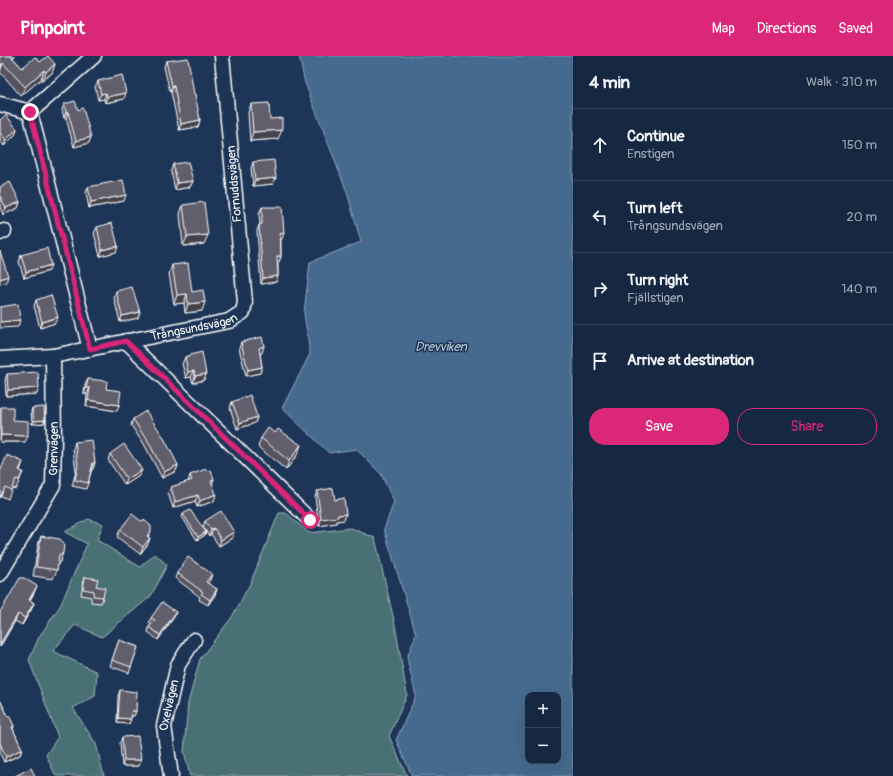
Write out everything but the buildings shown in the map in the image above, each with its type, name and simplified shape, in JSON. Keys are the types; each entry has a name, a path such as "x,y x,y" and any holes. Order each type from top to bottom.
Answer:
{"street":[{"path":"30,112 94,56"},
{"name":"Fornuddsvägen","path":"222,56 245,302 243,312"},
{"path":"0,104 30,112"},
{"path":"30,112 90,349"},
{"name":"Trångsundsvägen","path":"0,359 53,356 90,349 229,321 243,312"},
{"path":"126,341 310,520"},
{"name":"Grenvägen","path":"0,574 53,485 53,356"},
{"name":"Oxelvägen","path":"171,776 164,726 178,665 194,640"}],"green space":[{"path":"279,513 286,513 309,533 351,528 375,538 395,625 407,695 389,736 407,776 190,776 184,751 188,703 200,659 232,617 250,584"},
{"path":"88,519 103,524 97,540 140,567 155,554 167,565 151,596 102,637 75,625 53,651 97,672 95,696 73,708 96,744 104,776 56,776 46,755 58,737 29,660 39,637 60,606 87,544 65,532"}],"water":[{"name":"Drevviken","path":"299,56 573,56 573,776 412,776 396,740 416,696 407,658 416,634 384,529 394,502 381,474 356,449 329,453 282,408 310,354 304,313 310,262 361,242 347,192 305,83"}],"route":[{"path":"30,112 90,349 126,341 310,520"}]}
